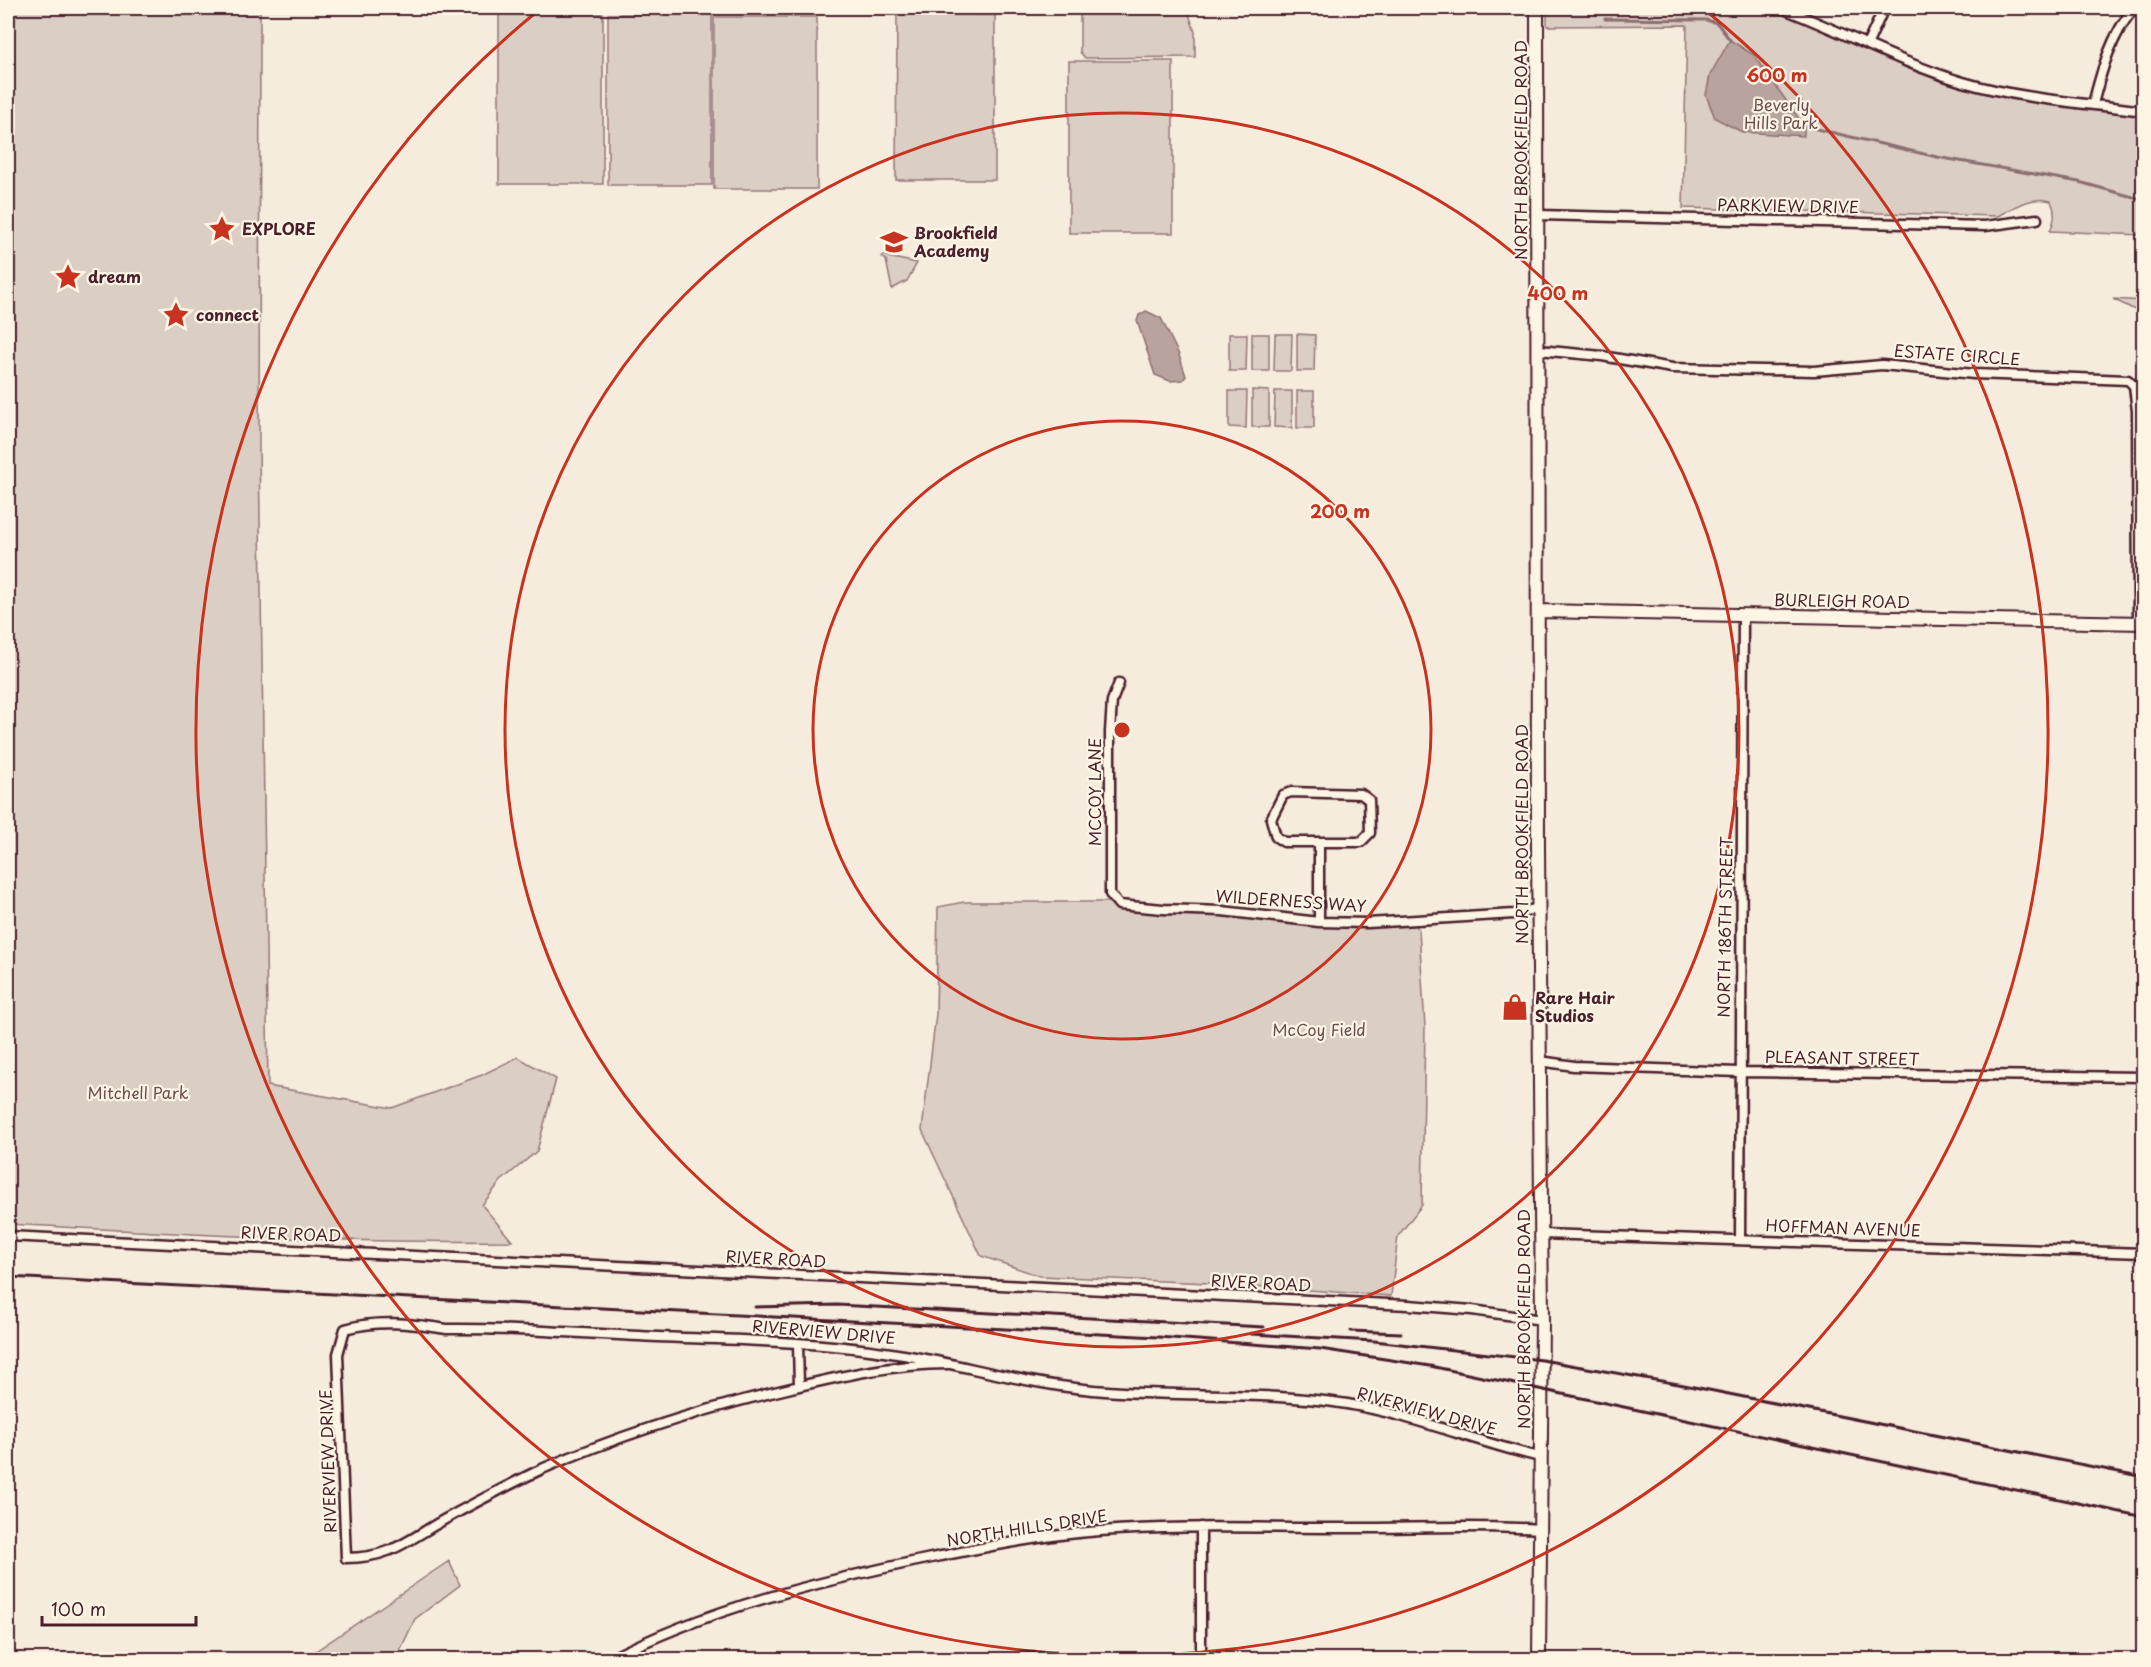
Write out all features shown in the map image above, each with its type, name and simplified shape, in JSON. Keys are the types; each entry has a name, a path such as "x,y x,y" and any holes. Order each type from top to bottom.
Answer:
{"street":[{"name":"NORTH BROOKFIELD ROAD","path":"1537,8 1542,1320 1539,1659"},
{"path":"1781,8 1926,69 1982,87 2144,111"},
{"path":"1868,43 1884,8"},
{"path":"2093,104 2116,32 2134,8"},
{"name":"PARKVIEW DRIVE","path":"1538,214 1985,226 2037,219"},
{"name":"ESTATE CIRCLE","path":"1539,350 1602,356 1672,368 1814,371 1881,365 1974,374 2128,380 2134,386 2137,411 2141,623"},
{"name":"BURLEIGH ROAD","path":"1539,611 2141,623"},
{"name":"NORTH 186TH STREET","path":"1740,1240 1738,1072 1743,615"},
{"name":"MCCOY LANE","path":"1113,902 1110,894 1110,732 1112,701 1119,683"},
{"path":"1303,791 1347,792 1361,794 1369,800 1371,827 1366,838 1361,842 1319,842 1284,842 1276,837 1271,819 1282,795 1303,791"},
{"path":"1319,842 1319,922"},
{"name":"WILDERNESS WAY","path":"1113,902 1128,908 1222,910 1319,922 1462,918 1514,914 1539,908"},
{"name":"PLEASANT STREET","path":"1540,1061 1575,1066 1738,1072 2144,1077"},
{"name":"HOFFMAN AVENUE","path":"1541,1234 2144,1253"},
{"name":"RIVER ROAD","path":"8,1236 1408,1305 1472,1310 1542,1320"},
{"name":"RIVERVIEW DRIVE","path":"948,1364 894,1366 705,1408 649,1426 543,1469 489,1495 394,1551 370,1558 346,1558 339,1354 345,1329 376,1323 408,1323 447,1329 710,1338 798,1344 888,1352 948,1364 1040,1383 1112,1392 1268,1398 1349,1404 1427,1422 1540,1457"},
{"path":"798,1344 799,1386"},
{"name":"NORTH HILLS DRIVE","path":"608,1659 676,1629 728,1611 882,1569 1058,1536 1121,1529 1201,1527 1458,1526 1539,1529"},
{"path":"1201,1527 1201,1659"}],"green space":[{"name":"Mitchell Park","path":"8,8 260,8 259,449 268,1086 392,1108 482,1075 518,1057 556,1079 537,1151 501,1181 482,1205 512,1241 323,1239 8,1224"},
{"path":"1080,8 1187,8 1195,32 1195,57 1085,58 1080,52"},
{"name":"Beverly Hills Park","path":"1547,8 1769,8 1923,73 1968,88 2005,96 2143,115 2143,235 2050,231 2054,220 2054,209 2051,201 2044,200 2023,203 1998,216 1683,208 1687,25 1547,26"},
{"path":"499,13 603,13 603,184 499,184"},
{"path":"608,14 712,14 712,185 608,185"},
{"path":"897,14 995,15 995,180 896,180"},
{"path":"714,17 817,17 817,189 714,189"},
{"path":"1069,61 1173,61 1173,233 1069,233"},
{"path":"885,254 888,257 917,263 907,281 892,289 886,260 882,257"},
{"path":"2113,299 2143,301 2143,314"},
{"path":"1229,334 1247,334 1246,371 1229,371"},
{"path":"1252,334 1269,334 1269,371 1252,371"},
{"path":"1275,334 1292,334 1291,371 1274,371"},
{"path":"1297,334 1315,335 1314,371 1297,371"},
{"path":"1252,390 1269,391 1269,427 1252,427"},
{"path":"1229,391 1247,391 1246,428 1229,427"},
{"path":"1275,391 1292,391 1292,428 1274,427"},
{"path":"1297,391 1314,391 1314,428 1297,428"},
{"name":"McCoy Field","path":"964,902 1107,902 1129,911 1414,923 1419,930 1425,1027 1422,1205 1398,1236 1391,1296 1209,1283 1040,1276 981,1256 922,1130 936,1014 938,907"},
{"path":"449,1561 460,1585 415,1619 396,1659 304,1659"}],"shaded area":[{"path":"1730,40 1754,55 1804,126 1804,136 1742,132 1715,118 1706,95 1710,75"},
{"path":"1146,311 1161,318 1179,355 1186,376 1183,380 1170,381 1155,375 1137,321 1139,315"}],"waterway":[{"path":"1605,19 1706,20 1717,23 1730,40"},
{"path":"1804,126 1937,157 2079,182 2144,200"}],"railway":[{"path":"8,1277 1158,1337 1320,1349 1430,1366 2144,1517"},
{"path":"755,1307 837,1305 1264,1327"},
{"path":"1351,1331 1401,1333"},
{"path":"1251,1334 1374,1341 1542,1360 1684,1385 2144,1477"}],"place":[{"name":"EXPLORE","path":"222,229"},
{"name":"Brookfield Academy","path":"894,242"},
{"name":"dream","path":"68,277"},
{"name":"connect","path":"176,315"},
{"name":"Rare Hair Studios","path":"1515,1007"}]}
